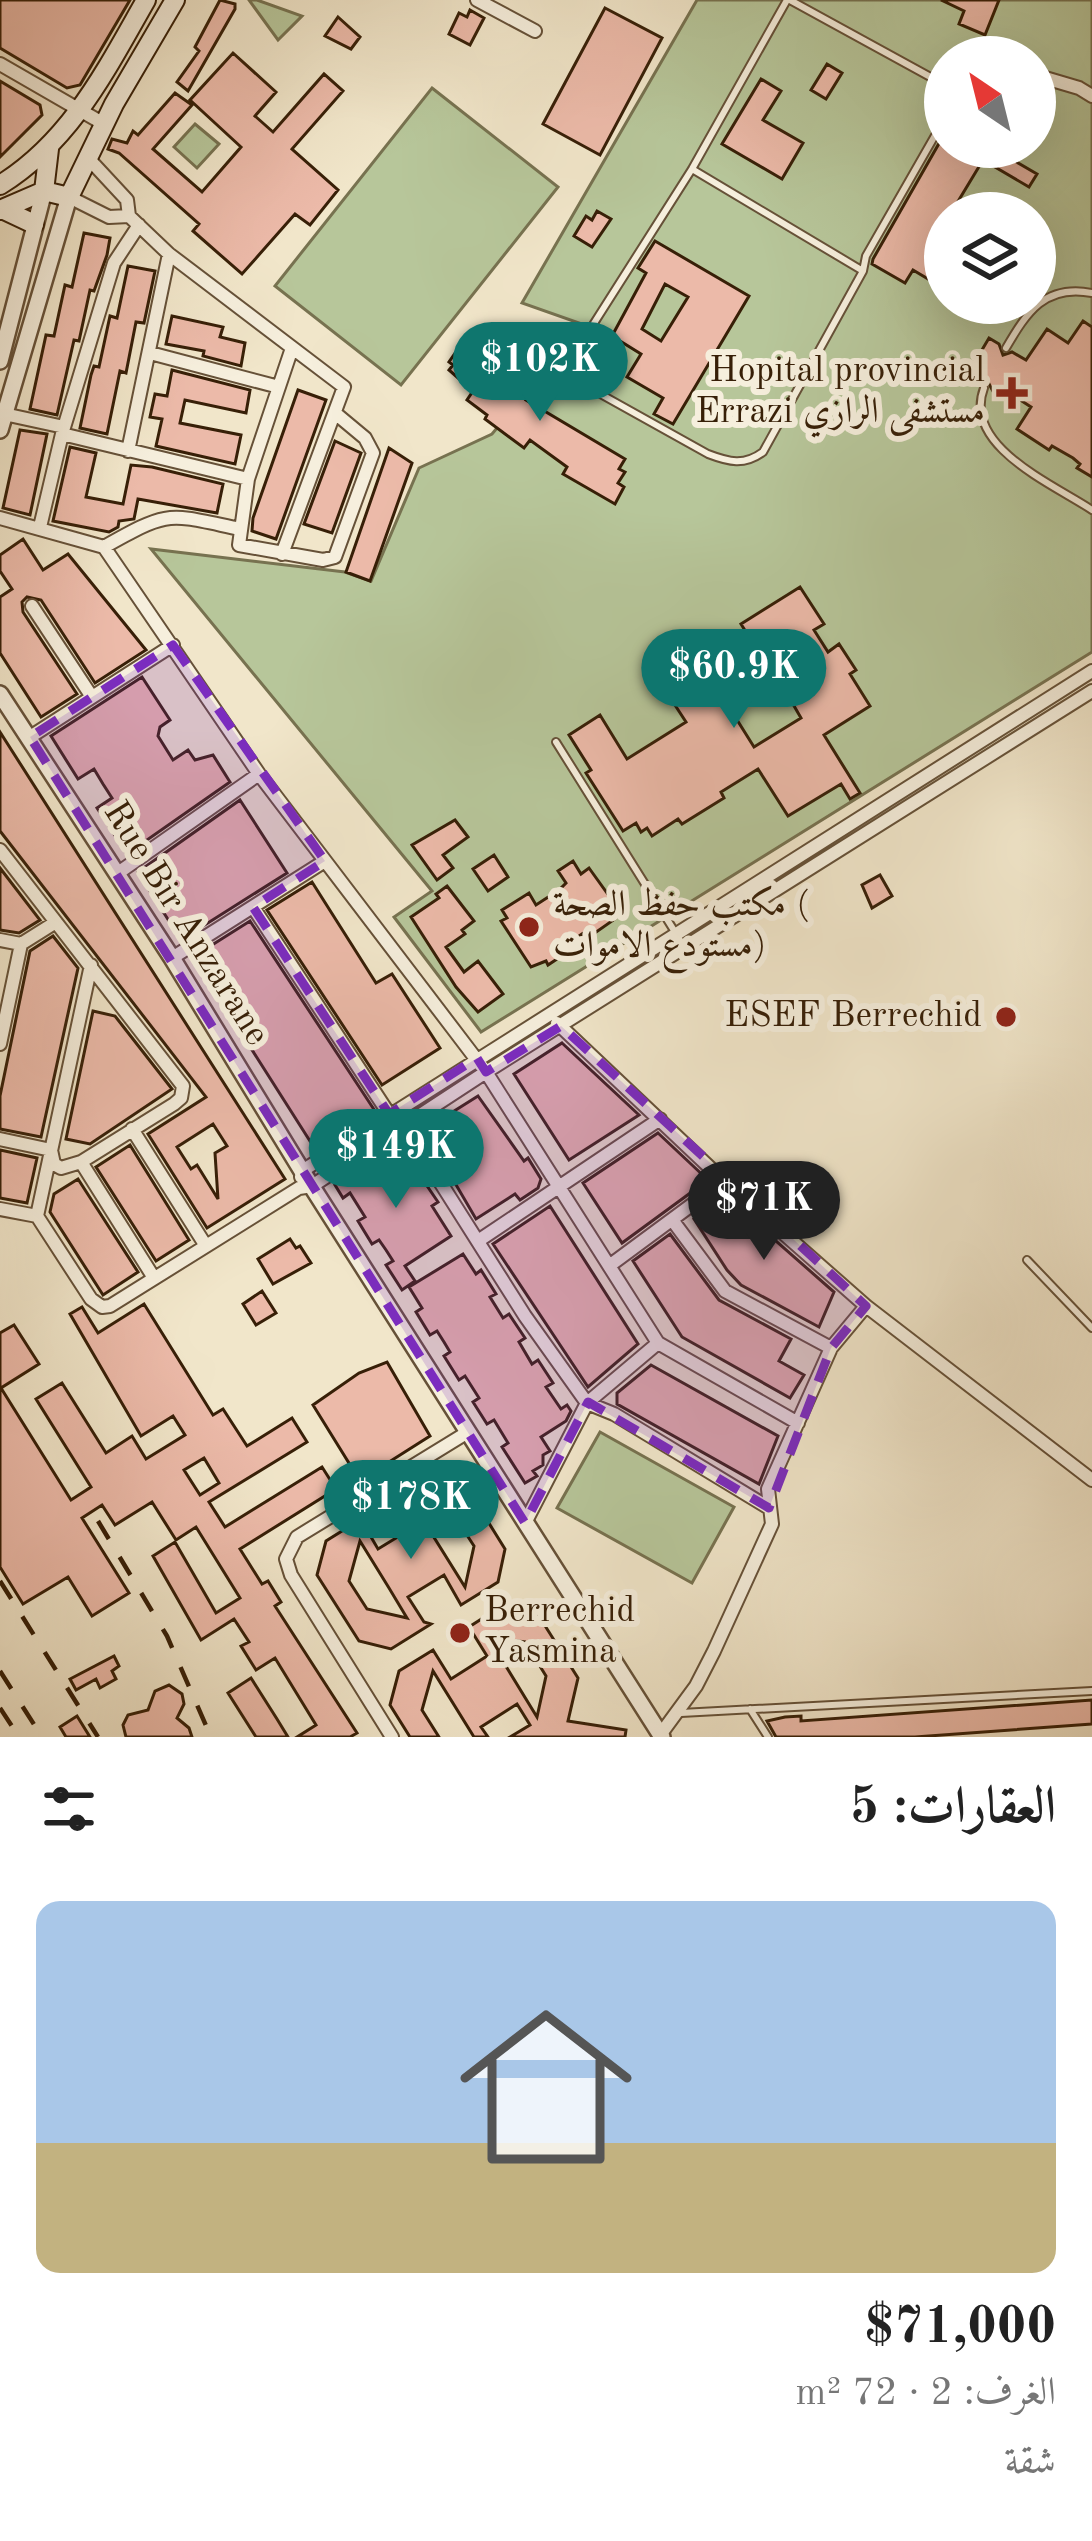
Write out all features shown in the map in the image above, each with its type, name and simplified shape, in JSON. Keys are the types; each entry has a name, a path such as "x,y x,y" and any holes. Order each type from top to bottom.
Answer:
{"main road":[{"path":"0,184 49,149 80,110 146,0"},
{"path":"1,209 44,191 69,197 104,124 176,0"},
{"path":"49,149 88,158"},
{"path":"44,191 49,149"},
{"path":"1,209 34,224"}],"street":[{"path":"477,0 535,31"},
{"path":"0,64 104,124"},
{"path":"1056,81 1092,97"},
{"path":"88,158 128,200 134,221 169,254 344,387 283,554"},
{"path":"0,361 6,303 44,191"},
{"path":"134,221 109,217 69,197 2,422 63,430 128,451 248,478"},
{"path":"40,527 63,430 114,263 134,221"},
{"path":"128,451 169,254"},
{"path":"292,348 248,478 239,545 329,560 339,550 373,453 365,438 335,413"},
{"path":"150,353 279,387"},
{"path":"104,547 170,515 242,529"},
{"path":"0,518 104,547 260,774 477,1058 658,1343 797,1423"},
{"path":"32,606 92,697"},
{"path":"30,737 172,645"},
{"path":"304,1182 389,1114 1092,671"},
{"path":"0,1209 37,1216 96,1304 110,1306 1092,691"},
{"name":"Rue Bir Anzarane","path":"0,694 172,958 304,1182 661,1736"},
{"path":"118,873 260,774"},
{"path":"0,850 183,1086 181,1098 81,1162 61,1168 54,1164 51,1150"},
{"path":"808,850 817,864"},
{"path":"172,958 325,860"},
{"path":"253,907 389,1114"},
{"path":"0,940 21,944 56,922"},
{"path":"0,1044 21,944"},
{"path":"37,1216 91,965"},
{"path":"548,1013 724,1181 866,1306 1092,1480"},
{"path":"478,1241 660,1119"},
{"path":"404,1124 587,1403 614,1414 769,1508"},
{"path":"132,1130 206,1246"},
{"path":"0,1139 51,1150"},
{"path":"81,1162 154,1278"},
{"path":"609,1266 724,1181"},
{"path":"673,1221 725,1291 831,1348"},
{"path":"661,1736 714,1652 772,1524 768,1489 831,1348 866,1306"},
{"path":"525,1523 587,1403 658,1343"},
{"path":"392,1737 291,1576 286,1559 297,1538 467,1432"}],"lane":[{"path":"924,74 789,0 692,169 570,361 577,382 708,454 728,462 755,458 763,452 924,155"},
{"path":"692,169 863,271"},
{"path":"1006,348 1027,312 1042,299 1069,291 1092,293"},
{"path":"984,388 980,415 995,441 1092,510"},
{"path":"556,742 685,947"},
{"path":"1027,1260 1092,1328"},
{"path":"677,1713 1092,1691"},
{"path":"750,1708 768,1737"}],"highlighted area":[{"path":"173,645 325,861 253,907 389,1114 477,1058 486,1072 561,1026 866,1306 831,1348 769,1508 588,1402 525,1523 30,737"}],"green space":[{"path":"249,0 257,0 302,16 278,40"},
{"path":"697,0 1092,0 1092,652 481,1032 394,917 432,891 151,549 345,572 371,581 419,468 492,434 512,410 522,417 582,324 522,303"},
{"path":"432,88 558,187 401,385 275,286"},
{"path":"195,124 219,144 197,168 174,147"},
{"path":"600,1432 734,1507 692,1583 557,1508"}],"building":[{"path":"0,0 130,0 80,85 67,88 0,48"},
{"path":"220,0 235,4 235,9 188,91 177,82 199,51 195,47"},
{"path":"941,0 999,0 985,35 959,24 964,11"},
{"path":"605,8 662,38 600,155 543,124"},
{"path":"470,10 484,18 470,45 449,34 459,13 467,17"},
{"path":"338,17 360,37 351,49 325,36"},
{"path":"233,53 276,92 255,116 273,132 324,74 343,91 292,149 338,190 310,225 295,214 242,274 193,231 199,224 119,153 108,149 112,139 127,143 133,131 138,135 175,93 192,105 153,149 202,192 241,147 190,100"},
{"path":"827,64 842,73 826,99 811,90"},
{"path":"761,79 781,91 763,120 803,143 782,179 722,144"},
{"path":"0,81 40,105 42,115 0,157"},
{"path":"925,168 978,168 964,192 924,192 924,277 913,270 905,283 872,264"},
{"path":"997,168 1027,168 1037,174 1029,187"},
{"path":"597,211 611,219 592,247 574,236 586,216 592,220"},
{"path":"84,233 110,238 107,255 94,291 90,290 79,341 74,340 57,415 30,409 46,335 54,336 65,285 72,287"},
{"path":"655,241 749,296 673,424 654,414 663,398 627,377 641,354 612,336 646,273 638,268","holes":["665,284 688,297 661,341 642,329"]},
{"path":"128,266 155,271 144,323 136,322 126,373 120,371 107,434 80,428 91,375 94,366 99,367 110,316 117,318"},
{"path":"172,316 223,327 220,337 245,343 241,366 203,356 204,351 166,344"},
{"path":"1083,321 1092,327 1092,477 1077,468 1080,464 1073,458 1052,446 1049,450 1017,429 1031,407 1000,387 995,395 988,382 978,384 966,377 989,338 999,344 1003,355 1012,352 1026,360 1047,329 1068,343"},
{"path":"458,349 500,385 524,353 548,371 526,400 625,459 619,469 625,472 618,483 624,487 615,504 563,474 567,467 530,440 524,448 485,419 487,415 467,400 473,391 449,370"},
{"path":"172,370 250,390 246,413 185,400 180,423 241,435 235,464 156,446 162,419 150,417 155,394 167,396"},
{"path":"298,390 326,400 276,539 252,531 253,518"},
{"path":"20,430 47,434 30,515 3,508"},
{"path":"335,441 361,453 332,533 304,524"},
{"path":"70,447 96,453 86,497 123,504 131,465 152,467 223,484 217,513 138,499 134,519 119,521 109,532 53,521"},
{"path":"389,448 412,463 370,581 346,572"},
{"path":"23,539 43,570 68,554 146,650 95,683 41,600 27,597 23,612 77,694 41,717 0,653 0,597 12,589 0,571 0,555"},
{"path":"800,587 824,624 814,630 828,652 839,644 870,706 824,735 860,793 850,799 841,784 788,816 758,769 682,824 678,819 652,836 647,828 641,832 636,823 623,831 586,773 591,770 569,735 600,715 627,759 686,722 658,679 689,659 695,668 709,659 717,671 709,675 754,747 801,718 741,624"},
{"path":"142,677 170,720 160,727 158,736 173,760 188,750 195,760 213,755 230,782 127,854 97,808 112,798 94,769 78,779 51,736"},
{"path":"0,732 285,1179 207,1228 148,1134 206,1097 0,831","holes":["213,1124 227,1146 215,1153 218,1199 197,1165 191,1169 177,1147"]},
{"path":"240,800 287,873 181,940 138,872"},
{"path":"455,820 468,837 443,855 453,868 437,880 412,845"},
{"path":"494,855 508,877 488,891 473,869"},
{"path":"573,861 581,874 589,868 622,914 592,935 584,938 582,934 563,947 557,954 560,957 548,965 546,961 531,967 501,921 507,918 502,910 529,893 536,905 559,890 566,883 558,871"},
{"path":"0,868 40,920 19,933 0,930"},
{"path":"880,875 892,896 872,908 862,885"},
{"path":"312,882 376,983 392,974 440,1048 382,1085 267,910"},
{"path":"447,886 474,921 446,947 464,972 478,961 503,994 478,1012 411,917 439,898 436,894"},
{"path":"250,921 375,1111 315,1149 193,957"},
{"path":"53,936 78,968 41,1137 0,1129 0,1096 30,951"},
{"path":"93,1011 115,1016 172,1089 90,1144 66,1139"},
{"path":"562,1043 639,1115 569,1160 514,1074"},
{"path":"478,1096 541,1179 538,1188 520,1200 515,1194 476,1219 424,1130"},
{"path":"658,1133 708,1180 622,1243 583,1183"},
{"path":"400,1144 408,1156 403,1160 438,1202 432,1206 451,1236 405,1266 415,1281 402,1290 386,1265 393,1261 386,1250 379,1240 372,1244 358,1221 365,1217 350,1193 343,1198 335,1185"},
{"path":"130,1145 189,1240 156,1261 96,1167"},
{"path":"0,1150 37,1158 27,1203 0,1198"},
{"path":"78,1179 138,1272 103,1295 50,1212 54,1194"},
{"path":"727,1198 834,1292 819,1327 741,1285 727,1270 694,1219"},
{"path":"550,1206 638,1344 588,1387 493,1244"},
{"path":"670,1234 719,1300 791,1339 779,1361 804,1375 790,1398 682,1337 633,1261"},
{"path":"290,1239 311,1263 273,1284 258,1259"},
{"path":"463,1254 476,1274 481,1270 496,1294 490,1297 503,1318 509,1314 525,1338 519,1342 532,1364 538,1360 553,1383 546,1387 561,1409 567,1405 571,1411 566,1421 541,1437 550,1451 543,1455 543,1465 533,1471 537,1476 525,1483 502,1447 508,1443 494,1420 487,1424 473,1402 479,1398 465,1376 459,1380 444,1356 450,1352 444,1342 437,1331 430,1335 416,1312 422,1308 409,1287"},
{"path":"262,1291 276,1313 256,1325 243,1304"},
{"path":"144,1304 213,1415 223,1409 247,1446 292,1418 307,1442 209,1502 225,1527 322,1467 336,1489 240,1549 262,1584 268,1581 281,1602 275,1606 357,1733 297,1737 316,1725 275,1658 256,1670 241,1646 249,1642 234,1619 201,1640 153,1556 175,1542 216,1613 240,1598 196,1527 176,1540 152,1502 115,1525 102,1505 82,1518 129,1593 92,1616 68,1577 23,1604 0,1567 0,1333 14,1325 39,1364 1,1388 71,1500 91,1487 36,1399 62,1383 106,1453 132,1436 146,1459 185,1435 173,1416 141,1436 70,1314 82,1307 98,1333","holes":["204,1458 219,1483 200,1495 184,1470"]},
{"path":"387,1362 430,1436 367,1476 364,1471 357,1476 313,1405 359,1373"},
{"path":"651,1365 778,1436 759,1484 617,1404 617,1393"},
{"path":"428,1478 464,1483 505,1549 498,1582 461,1605 444,1575 408,1597 424,1622 431,1624 391,1649 359,1641 317,1575 326,1541 366,1516 364,1525 378,1549 414,1527 396,1498","holes":["415,1507 452,1513 474,1546 465,1587","360,1541 389,1588 407,1618 367,1609 349,1581"]},
{"path":"500,1607 537,1613 578,1678 568,1721 626,1730 625,1737 510,1737 530,1725 517,1704 481,1727 488,1737 474,1737 433,1671 422,1710 439,1737 410,1737 390,1705 399,1671 433,1650 451,1679 487,1656 469,1627","holes":["488,1637 525,1642 546,1676 537,1717"]},
{"path":"114,1656 119,1666 112,1671 116,1679 100,1688 96,1679 76,1690 70,1679"},
{"path":"251,1678 288,1737 256,1737 228,1693"},
{"path":"169,1685 182,1694 184,1704 177,1718 192,1737 126,1737 123,1725 128,1715 148,1710 155,1691"},
{"path":"1092,1700 1092,1724 915,1737 776,1737 767,1721 785,1717 801,1716 801,1721"},
{"path":"77,1716 90,1737 66,1737 60,1727"}],"railway":[{"path":"98,1521 167,1636 211,1737"},
{"path":"0,1581 98,1737"},
{"path":"0,1671 42,1737"},
{"path":"0,1708 19,1737"}],"place":[{"name":"Hopital provincial Errazi مستشفى الرازي","path":"1012,393"},
{"name":"مكتب حفظ الصحة ( مستودع الاموات)","path":"529,927"},
{"name":"ESEF Berrechid","path":"1006,1017"},
{"name":"Berrechid Yasmina","path":"460,1633"}]}
